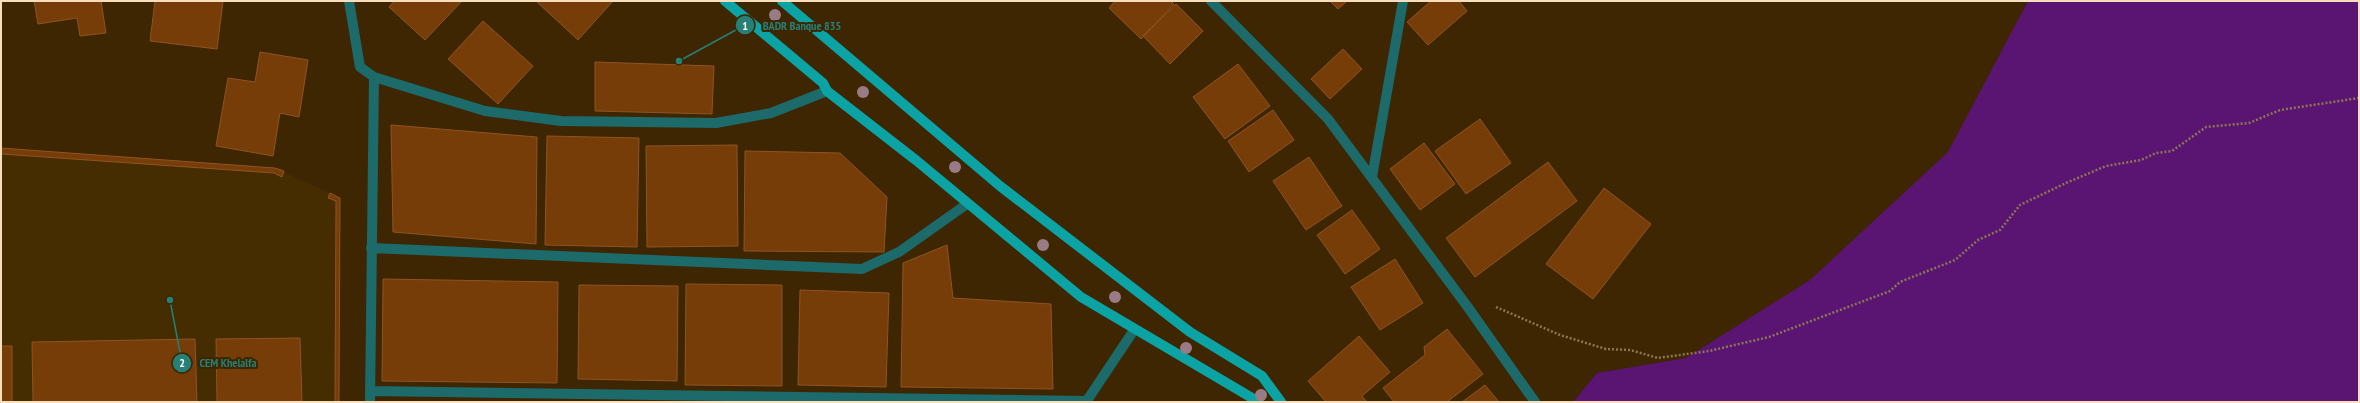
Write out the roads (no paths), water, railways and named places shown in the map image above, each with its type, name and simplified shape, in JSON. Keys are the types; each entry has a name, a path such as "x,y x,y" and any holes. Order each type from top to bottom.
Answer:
{"main road":[{"path":"725,1 823,83 828,91 917,161 967,204 1081,296 1134,330 1259,402"},
{"path":"782,1 1000,186 1190,332 1262,376 1281,402"}],"street":[{"path":"348,1 360,67 374,77 485,111 561,121 716,123 771,113 828,91"},
{"path":"1211,1 1328,119 1467,306 1536,402"},
{"path":"1372,177 1403,1"},
{"path":"370,402 374,77"},
{"path":"371,248 862,269 899,252 967,204"},
{"path":"370,391 1086,401 1134,330"}],"place":[{"name":"BADR Banque 835","path":"679,61"},
{"name":"CEM Khelalfa","path":"170,300"}]}
